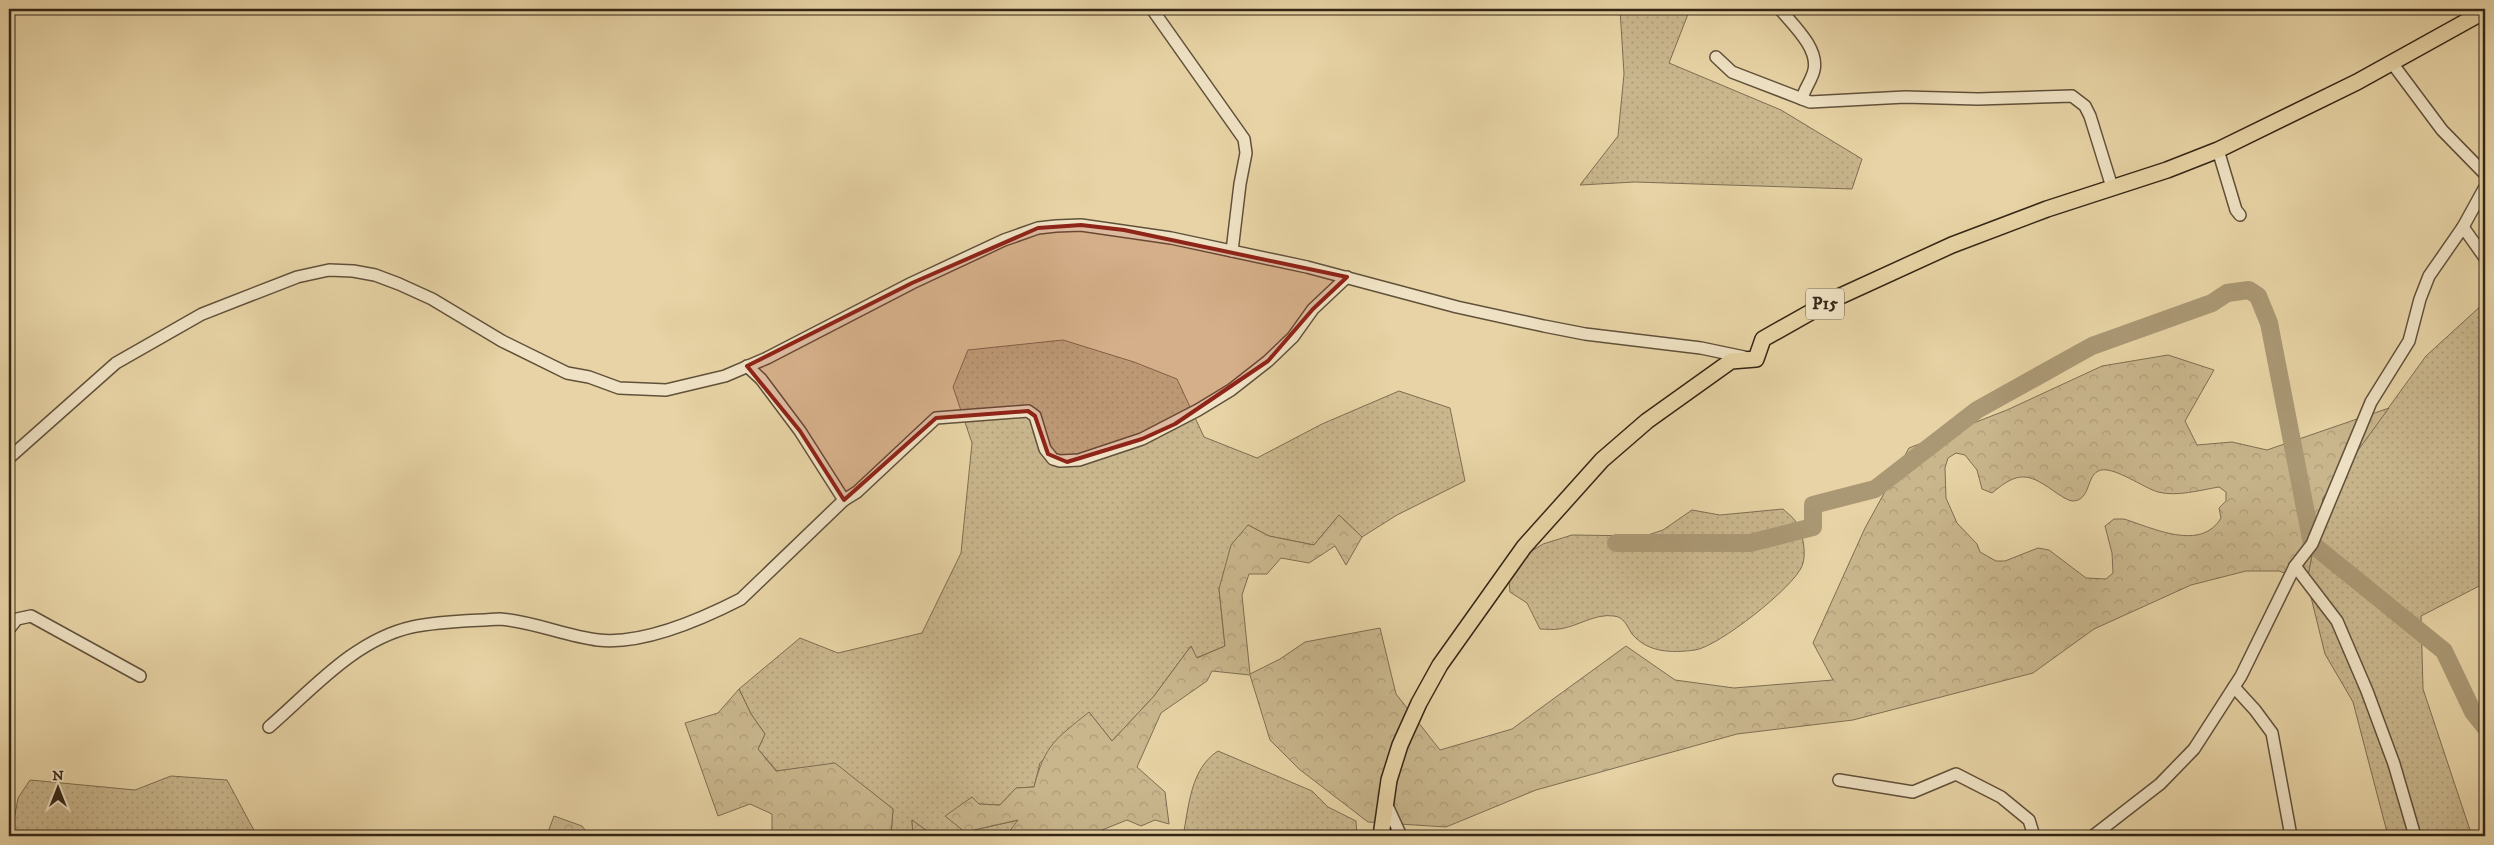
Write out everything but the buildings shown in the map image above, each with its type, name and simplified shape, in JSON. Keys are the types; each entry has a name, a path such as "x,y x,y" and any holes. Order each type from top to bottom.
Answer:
{"main road":[{"name":"P15","path":"1756,359 1763,339 1860,287 1952,245 2112,187 2167,170 2218,150 2392,63 2485,11"},
{"path":"1381,836 1389,780 1400,744 1429,685 1440,665 1528,543 1602,460 1647,421 1731,361 1756,359"}],"street":[{"path":"1152,9 1232,125 1242,135 1246,146 1232,251"},
{"path":"1780,9 1804,38 1815,58 1813,74 1802,100"},
{"path":"1716,57 1732,72 1810,102 1905,97 1978,99 2072,96 2085,106 2090,116 2112,187"},
{"path":"2392,63 2442,130 2485,174"},
{"path":"2218,150 2236,210 2240,215"},
{"path":"2093,836 2160,784 2194,748 2234,687 2295,566 2312,544 2371,402 2409,341 2420,299 2430,276 2482,202 2485,187"},
{"path":"9,458 116,363 202,314 297,277 329,270 353,271 375,275 399,284 432,299 539,361 567,373 589,377 619,388 666,390 702,383 747,366 1004,240 1038,228 1081,225 1115,229 1232,251 1347,277 1457,307 1544,326 1585,334 1693,347 1756,359"},
{"path":"2463,228 2485,258"},
{"path":"269,727 350,655 386,636 412,627 455,622 507,620 599,640 633,639 656,633 721,609 741,599 844,500 857,492 936,418 1028,411 1035,416 1048,454 1053,459 1067,462 1142,439 1198,410 1231,390 1268,361 1293,337 1312,309 1347,277"},
{"path":"747,366 760,379 800,431 844,500"},
{"path":"2295,566 2337,621 2367,691 2394,764 2415,836"},
{"path":"9,629 17,618 31,616 140,676"},
{"path":"2234,687 2255,710 2272,733 2291,836"},
{"path":"1839,780 1913,792 1956,774 2001,797 2029,820 2034,836"},
{"path":"1385,801 1401,836"}],"highlighted area":[{"path":"1081,225 1124,230 1347,277 1313,309 1268,361 1175,424 1142,439 1067,462 1048,454 1035,416 1028,411 936,418 844,500 800,431 747,366 912,283 1038,228"}],"green space":[{"path":"1620,9 1690,9 1669,63 1781,110 1862,159 1852,189 1635,182 1580,185 1618,136 1624,74"},
{"path":"2484,303 2485,583 2421,616 2423,689 2472,836 2388,836 2353,702 2325,654 2307,581 2323,498 2426,356"},
{"path":"1063,340 1134,362 1177,379 1204,437 1257,458 1322,424 1399,391 1450,408 1465,481 1397,515 1362,537 1339,515 1314,545 1269,536 1248,525 1219,589 1225,646 1196,658 1191,646 1154,696 1112,741 1089,712 1040,763 1034,787 1016,788 1000,805 979,804 965,832 1019,820 1006,836 934,836 912,820 913,836 891,836 893,809 835,764 777,771 758,749 765,734 751,714 739,689 800,638 838,653 922,633 961,553 972,443 953,387 968,350"},
{"path":"2168,355 2214,370 2185,421 2197,445 2232,442 2267,450 2389,408 2323,498 2307,581 2279,571 2246,571 2191,585 2094,629 2033,673 1853,720 1737,734 1536,790 1446,827 1368,822 1299,769 1270,740 1250,675 1212,671 1207,681 1161,713 1137,767 1165,792 1169,824 1155,820 1141,826 1127,820 1087,836 1006,836 1018,820 965,832 945,816 972,797 979,804 1000,805 1016,788 1034,787 1043,761 1053,744 1089,712 1112,741 1154,696 1191,646 1197,658 1225,646 1219,589 1231,545 1248,525 1269,536 1314,545 1339,515 1362,537 1346,565 1335,546 1309,563 1281,558 1267,574 1249,574 1242,595 1250,674 1280,659 1305,642 1380,628 1396,694 1440,750 1512,729 1626,646 1675,680 1734,688 1833,680 1813,643 1865,528 1909,448 2007,410 2102,366","holes":["1956,453 1965,455 1977,470 1982,489 1992,493 2010,480 2025,477 2040,482 2068,500 2078,500 2083,497 2096,472 2107,470 2158,492 2173,494 2219,487 2226,492 2226,501 2219,508 2221,518 2212,528 2201,534 2189,536 2162,532 2124,519 2114,519 2105,526 2112,553 2113,573 2106,579 2086,578 2049,550 2038,548 2005,561 1996,561 1980,552 1977,544 1957,523 1946,498 1945,468 1948,458"]},
{"path":"1783,509 1795,520 1801,531 1804,544 1802,566 1796,576 1771,601 1737,628 1720,639 1695,650 1669,651 1645,645 1632,634 1623,620 1614,616 1600,616 1566,628 1540,629 1527,603 1510,592 1509,580 1525,555 1543,544 1572,535 1645,536 1663,530 1692,510 1720,515"},
{"path":"739,689 751,714 765,734 758,749 776,771 835,763 893,809 891,836 832,836 807,832 804,836 772,836 772,814 750,804 718,816 685,723 718,713"},
{"path":"1218,751 1312,791 1328,807 1356,821 1357,836 1183,836 1189,801 1196,778 1209,759"},
{"path":"171,776 227,780 257,836 18,836 12,831 18,798 30,780 135,790"},
{"path":"554,816 582,826 590,836 556,836 548,832"},
{"path":"912,820 934,836 913,836"}],"waterway":[{"path":"1616,543 1750,543 1813,527 1813,505 1875,489 1977,410 2092,346 2212,303 2227,293 2249,290 2258,296 2269,323 2312,544 2444,651 2473,712 2485,727"}]}
